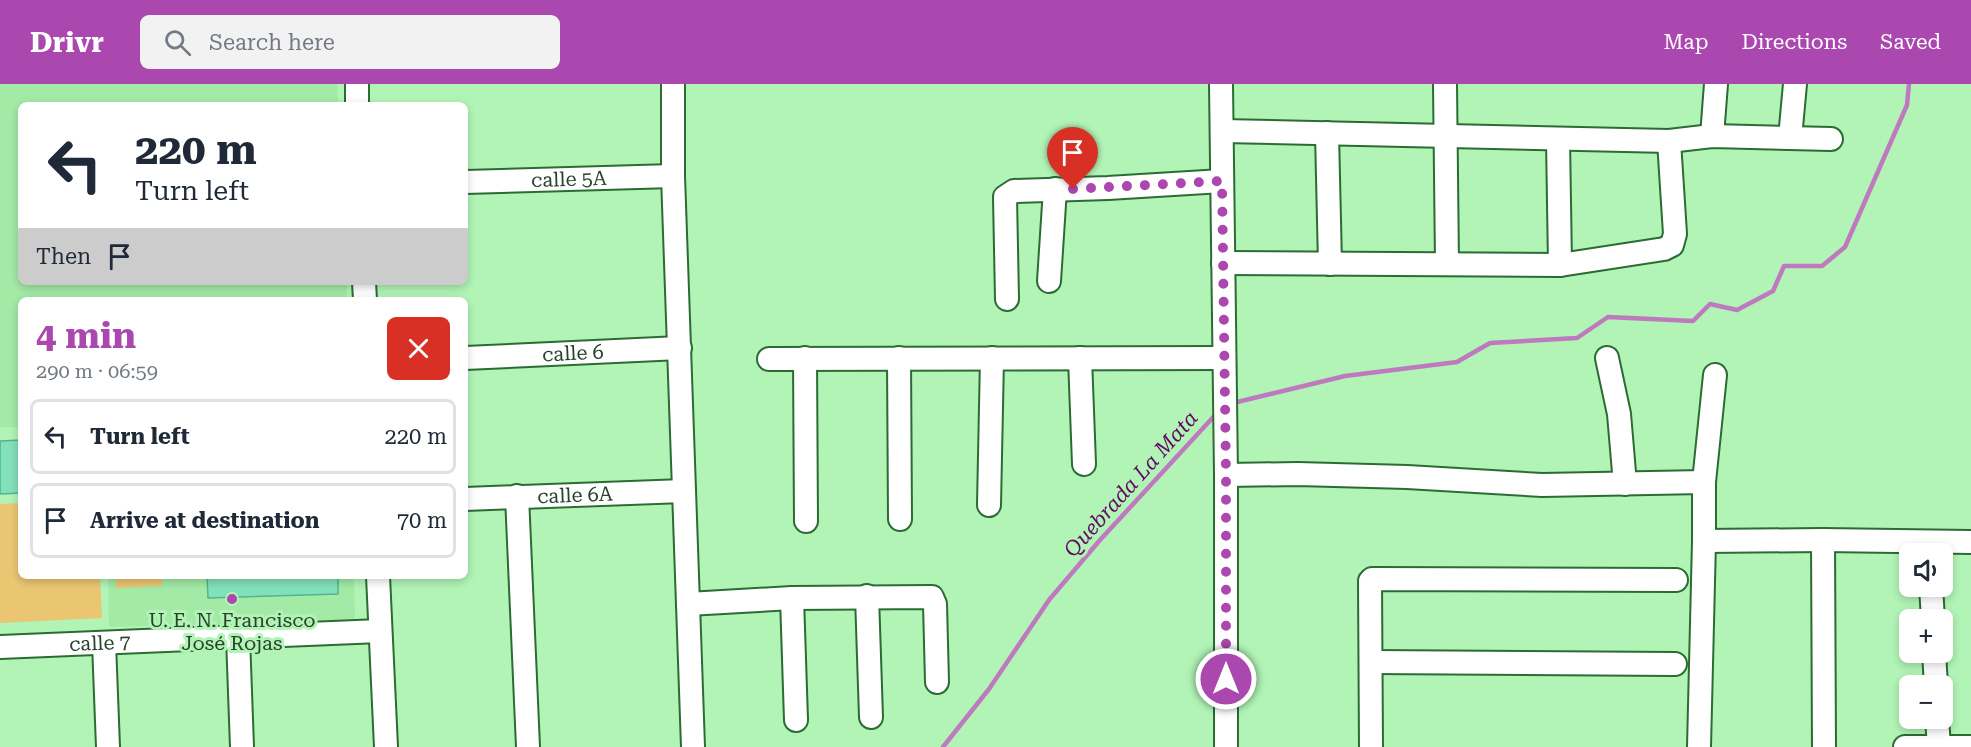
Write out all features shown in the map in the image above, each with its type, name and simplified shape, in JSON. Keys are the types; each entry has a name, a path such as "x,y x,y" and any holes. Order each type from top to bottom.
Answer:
{"street":[{"path":"357,84 357,102"},
{"path":"673,84 673,176 693,747"},
{"path":"1221,84 1226,475 1226,747"},
{"path":"1445,84 1447,264"},
{"path":"1713,136 1716,84"},
{"path":"1791,138 1795,84"},
{"path":"1222,131 1669,141 1713,136 1830,139"},
{"path":"1326,133 1330,264"},
{"path":"1558,139 1560,265"},
{"path":"1223,263 1560,265 1664,249 1672,245 1675,234 1669,141"},
{"name":"calle 5A","path":"468,182 673,176"},
{"path":"1007,299 1005,197 1014,191 1222,181"},
{"path":"1048,281 1055,189"},
{"name":"calle 6","path":"468,358 680,348"},
{"path":"769,358 1224,358"},
{"path":"805,358 806,521"},
{"path":"899,358 900,519"},
{"path":"989,505 992,358"},
{"path":"1080,358 1084,464"},
{"path":"1607,358 1619,414 1625,483"},
{"path":"1699,747 1704,482 1714,375"},
{"path":"1226,475 1407,477 1542,484 1704,482"},
{"name":"calle 6A","path":"468,499 684,491"},
{"path":"517,496 528,747"},
{"path":"1704,542 1823,540 1899,545"},
{"path":"1823,540 1824,747"},
{"path":"1953,544 1971,542"},
{"path":"378,579 386,747"},
{"path":"1371,747 1370,581 1372,579 1676,580"},
{"path":"867,596 871,717"},
{"path":"688,604 792,598 932,597 935,604 937,682"},
{"path":"792,598 796,720"},
{"name":"calle 7","path":"0,647 380,631"},
{"path":"238,637 242,747"},
{"path":"104,643 108,747"},
{"path":"1371,662 1675,664"},
{"path":"1938,729 1939,747"},
{"path":"1905,747 1971,747"}],"shaded area":[{"path":"0,84 337,84 338,102 18,102 18,285 347,285 347,297 18,297 18,427 0,427"},
{"path":"18,503 18,579 100,579 102,618 0,623 0,504"},
{"name":"U. E. N. Francisco José Rojas","path":"108,579 354,579 355,621 109,627"},
{"path":"116,579 162,579 162,586 116,588"}],"building":[{"path":"18,440 18,493 0,494 0,441"},
{"name":"U. E. N. Francisco José Rojas","path":"207,579 338,579 338,594 208,598"}],"waterway":[{"name":"Quebrada La Mata","path":"1233,403 1345,376 1457,362 1490,343 1577,338 1608,317 1693,321 1710,304 1737,310 1773,291 1784,266 1822,266 1845,247 1907,105 1909,84"},
{"name":"Quebrada La Mata","path":"943,747 989,689 1049,600 1100,540 1217,413"}],"place":[{"name":"U. E. N. Francisco José Rojas","path":"232,599"}],"route":[{"path":"1073,189 1222,181 1226,679"}]}
